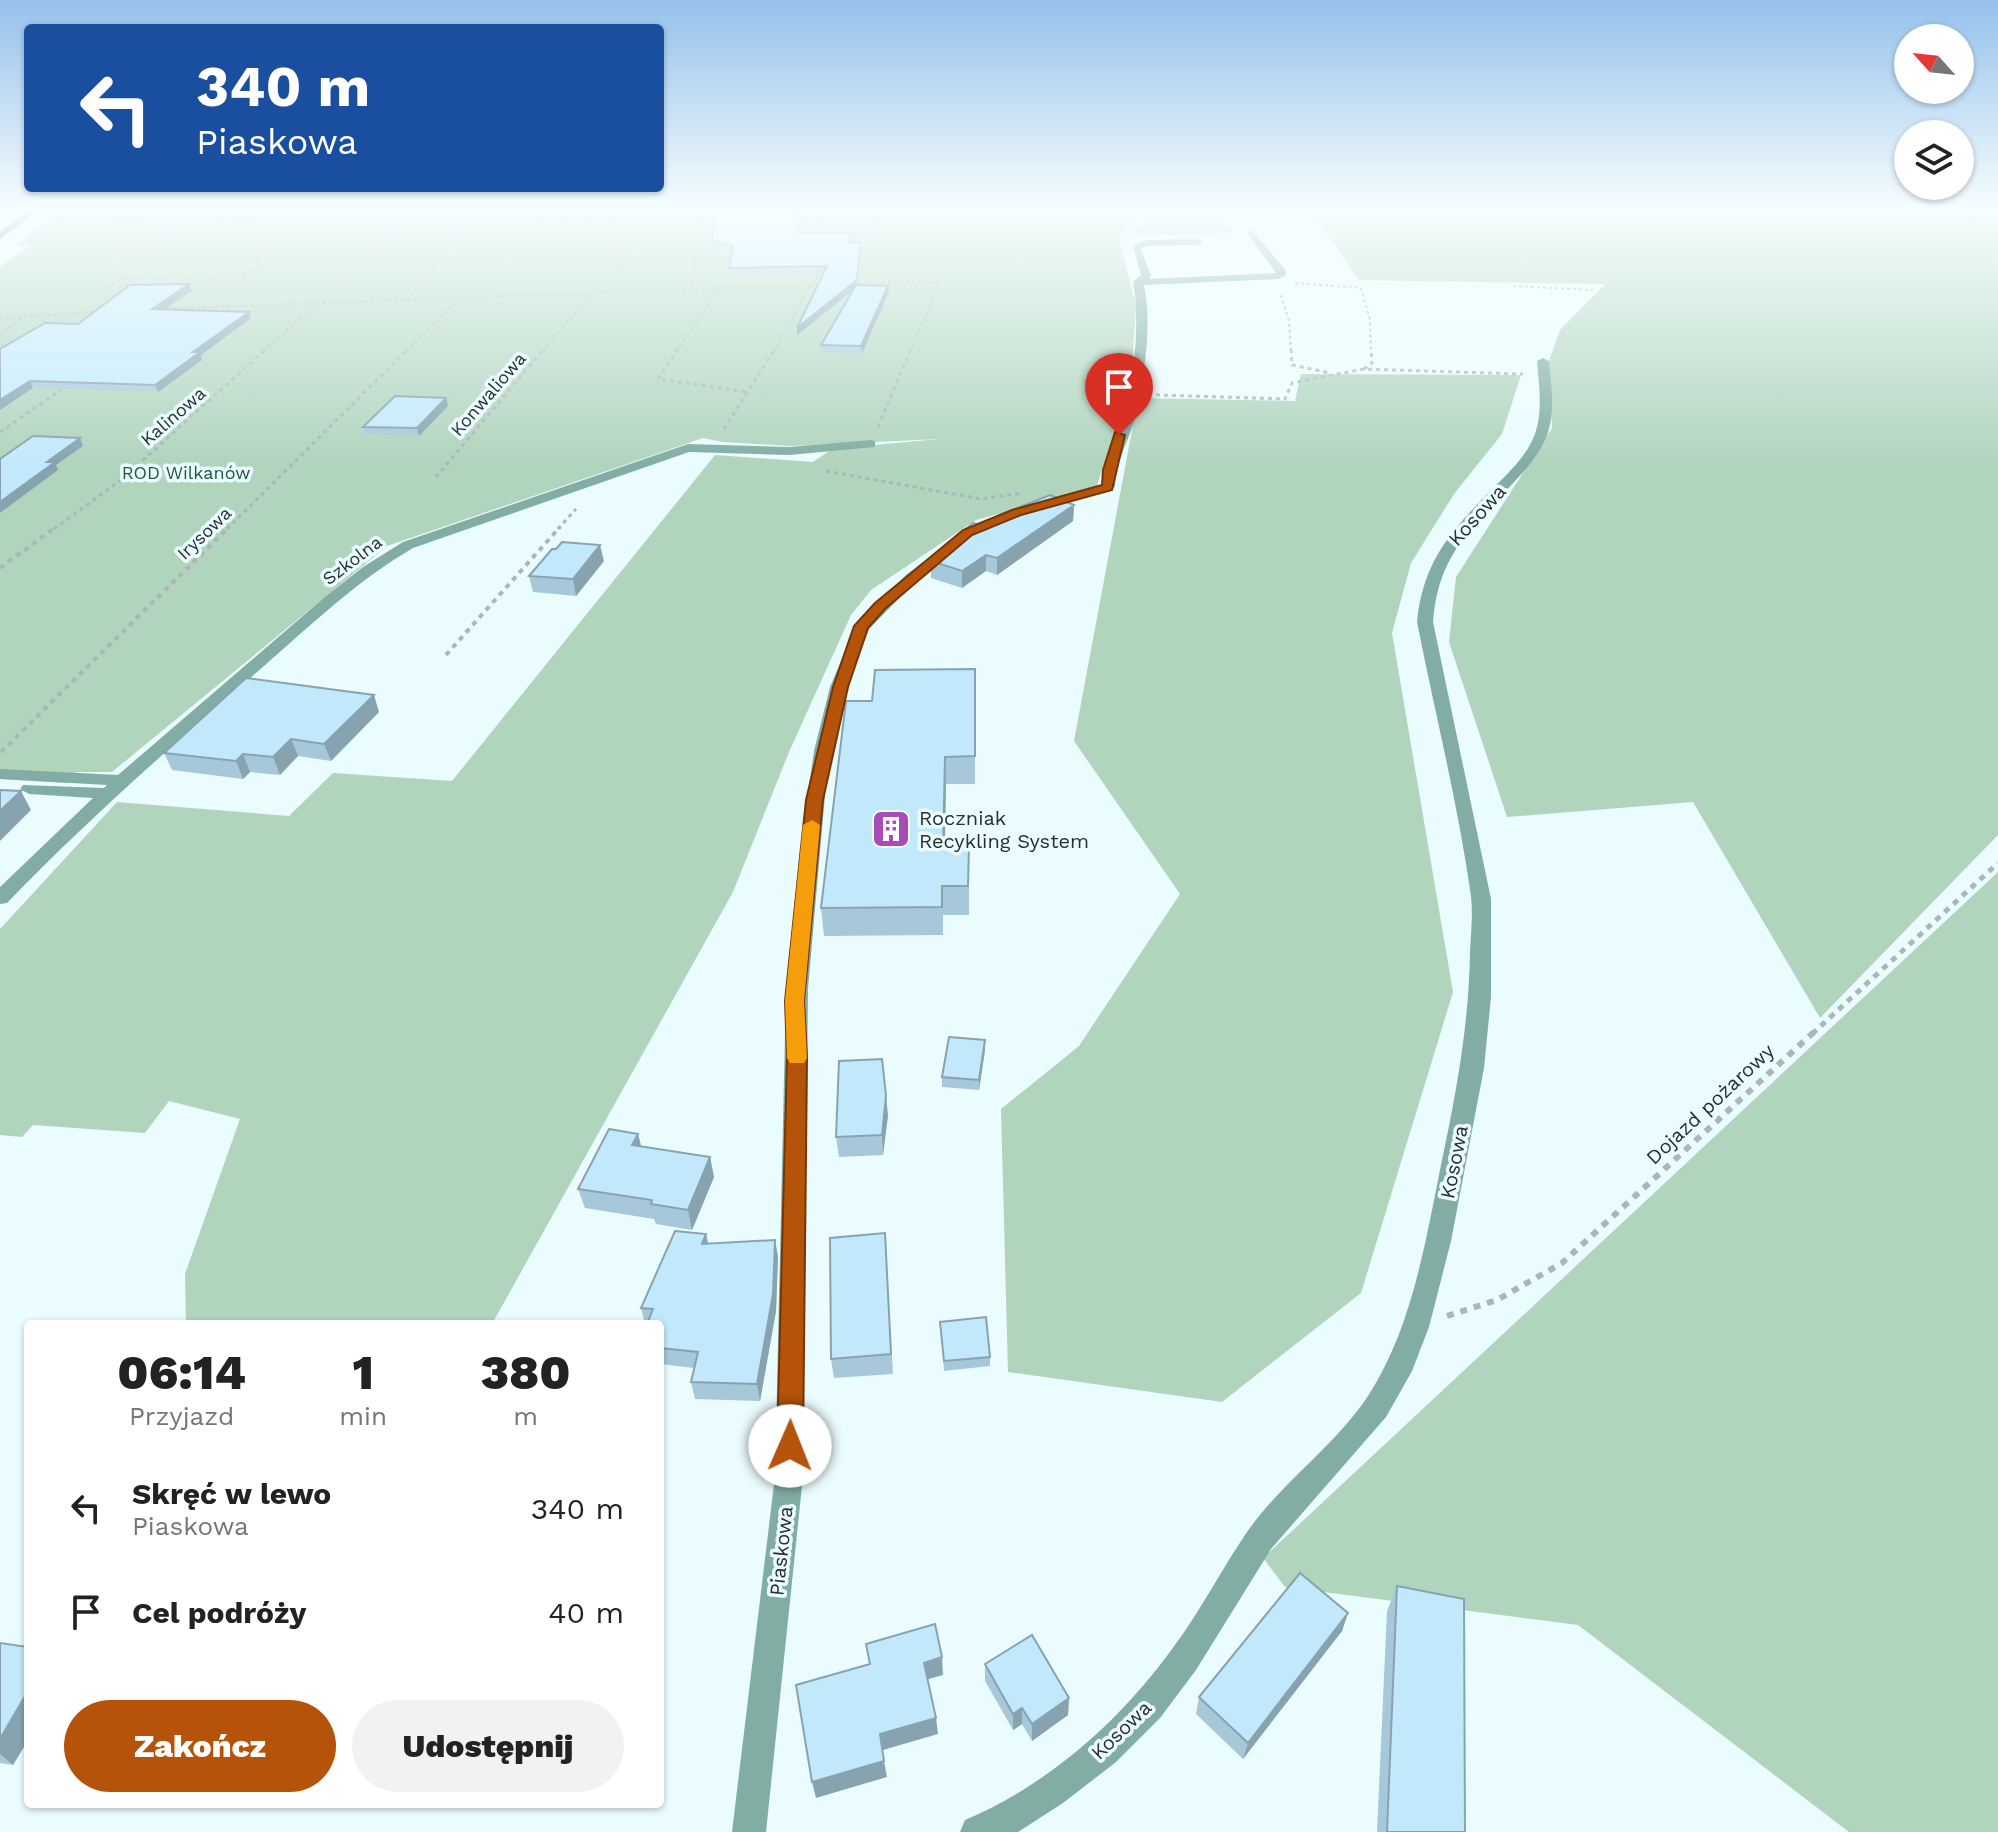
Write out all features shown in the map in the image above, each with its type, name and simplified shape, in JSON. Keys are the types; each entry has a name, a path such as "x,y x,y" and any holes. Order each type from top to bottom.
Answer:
{"street":[{"path":"1016,513 1108,487 1116,447 1132,411 1143,304 1141,294"},
{"name":"Kosowa","path":"977,1832 1006,1820 1051,1791 1104,1750 1148,1706 1185,1659 1260,1539 1376,1408 1402,1362 1416,1327 1438,1241 1473,1068 1480,997 1481,927 1481,899 1425,622 1425,597 1432,574 1454,537 1519,469 1543,432 1543,368"},
{"name":"Szkolna","path":"0,898 120,780 324,606 390,555 408,545 688,448 789,451 871,444"},
{"name":"Piaskowa","path":"749,1832 789,1476 797,1056 794,1001 814,800 833,710 861,626 956,542 985,524"},
{"path":"0,774 120,780"},
{"path":"0,788 105,793"}],"path":[{"path":"323,303 331,294"},
{"path":"406,301 411,294"},
{"path":"152,309 559,294"},
{"name":"Konwaliowa","path":"436,477 591,294"},
{"path":"714,294 658,379 748,392"},
{"path":"688,448 722,433 805,294"},
{"path":"871,444 935,294"},
{"path":"1278,294 1289,321 1292,365 1333,374"},
{"path":"1363,294 1370,320 1372,363 1364,369"},
{"name":"Irysowa","path":"0,753 459,299"},
{"name":"Kalinowa","path":"1,567 121,480 317,303"},
{"path":"167,317 168,308"},
{"path":"0,319 105,311"},
{"path":"0,335 22,317"},
{"path":"1132,395 1285,399 1292,383 1364,369 1543,368"},
{"path":"0,432 77,379"},
{"path":"817,469 981,499 1030,492"},
{"path":"446,655 584,501 584,494 570,488"},
{"name":"Dojazd pożarowy","path":"1416,1327 1497,1300 1562,1263 1998,863"}],"green space":[{"name":"ROD Wilkanów","path":"0,294 1133,294 1136,306 1131,381 1096,488 976,520 871,590 851,615 789,752 733,892 494,1320 186,1320 185,1274 240,1119 169,1101 145,1133 33,1125 22,1137 0,1135 0,929 117,802 289,816 333,773 452,781 715,455 813,462 832,449 939,439 790,446 703,438 387,546 112,772 76,772 66,783 0,779"},
{"path":"1595,294 1998,294 1998,835 1820,1018 1693,802 1507,817 1449,642 1456,577 1552,428 1549,361 1560,330"},
{"path":"1301,374 1521,375 1502,434 1454,494 1411,563 1392,633 1453,992 1361,1293 1222,1402 1008,1372 1001,1109 1079,1046 1180,894 1074,741 1138,398 1295,401"},
{"path":"1998,872 1998,1832 1849,1832 1578,1625 1285,1587 1263,1558"}],"building":[{"path":"117,294 173,294 152,309 249,312 193,352 200,352 155,385 30,381 0,400 0,349 45,323 78,324"},
{"path":"813,294 839,294 797,328"},
{"path":"850,294 884,294 861,346 821,345"},
{"path":"395,396 446,398 417,428 363,427"},
{"path":"33,436 80,438 47,462 55,462 0,502 0,459"},
{"path":"1050,495 1074,505 997,558 986,555 962,571 931,561 956,545 949,543 973,523 978,524"},
{"path":"562,542 600,545 573,579 529,576 552,549"},
{"name":"Roczniak Recykling System","path":"975,669 975,756 945,757 943,847 969,846 968,886 942,886 942,907 821,908 846,701 872,701 875,670"},
{"path":"246,678 374,695 324,744 291,739 273,757 243,754 236,761 164,753"},
{"path":"0,790 21,791 0,811"},
{"path":"949,1037 985,1040 979,1080 942,1077"},
{"path":"882,1059 886,1095 882,1135 836,1137 839,1061"},
{"path":"609,1129 638,1134 632,1145 710,1157 688,1210 651,1204 652,1200 578,1189"},
{"path":"675,1231 706,1234 702,1244 775,1240 773,1294 757,1384 691,1382 698,1352 664,1348 664,1320 649,1320 653,1309 641,1308"},
{"path":"885,1233 891,1354 831,1359 830,1238"},
{"path":"986,1317 990,1357 944,1361 940,1322"},
{"path":"1300,1573 1348,1613 1248,1743 1199,1697"},
{"path":"1397,1586 1464,1599 1465,1832 1387,1832"},
{"path":"935,1624 942,1657 924,1663 936,1718 880,1734 884,1761 812,1782 796,1685 870,1664 866,1644"},
{"path":"1032,1635 1069,1698 1032,1724 1022,1708 1013,1714 985,1664"},
{"path":"0,1643 24,1646 24,1698 0,1739"}],"slow traffic":[{"path":"797,1058 794,1001 812,825"}],"place":[{"name":"Roczniak Recykling System","path":"891,829"}],"route":[{"path":"790,1446 797,1056 794,1001 814,800 833,710 861,626 880,606 967,533 1016,513 1108,487 1109,470 1119,435"}]}
